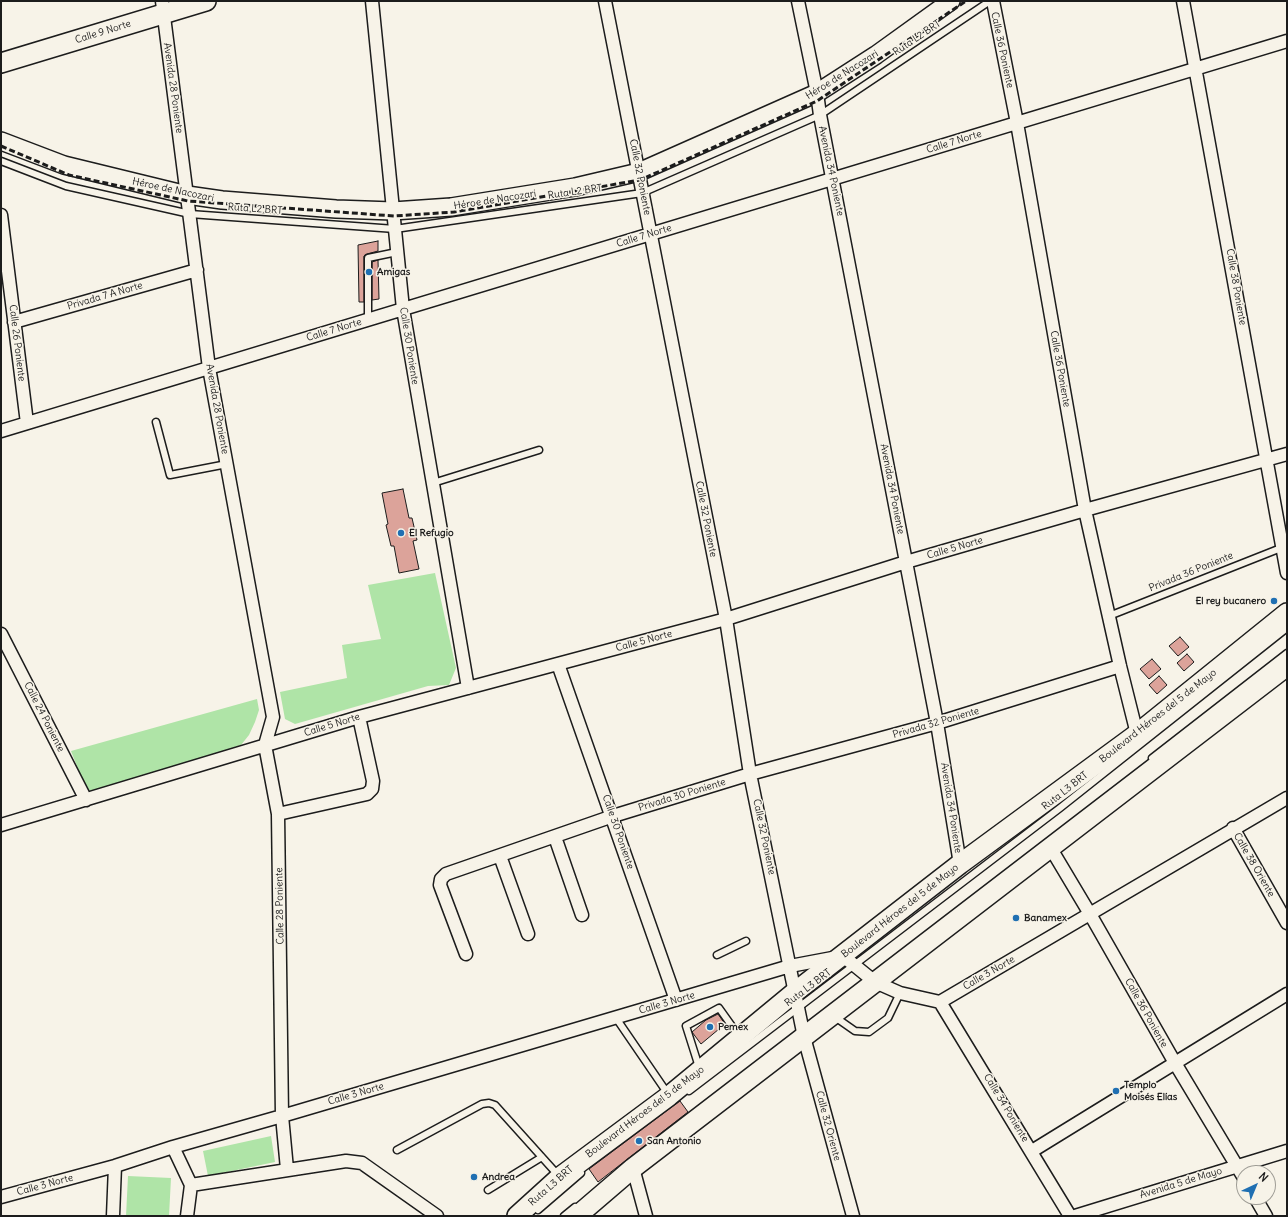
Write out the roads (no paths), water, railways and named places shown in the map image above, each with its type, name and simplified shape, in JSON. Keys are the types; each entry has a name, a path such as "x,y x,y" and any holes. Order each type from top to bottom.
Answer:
{"main road":[{"name":"Calle 9 Norte","path":"1,63 163,8 206,1"},
{"name":"Boulevard Héroes del 5 de Mayo","path":"517,1216 560,1177 676,1096 700,1070 740,1037 797,1000 849,961 960,864 1137,734 1287,613"},
{"path":"579,1209 627,1168 803,1034 832,1015 1045,845 1287,666"}],"street":[{"name":"Calle 30 Poniente","path":"372,1 403,309 468,688"},
{"name":"Calle 32 Poniente","path":"605,1 726,619 750,774 803,1034"},
{"path":"798,1 817,93 820,115"},
{"name":"Héroe de Nacozari","path":"1,141 64,165 187,195 222,200 336,209 393,211 482,202 575,187 639,172 817,93 876,55 951,1"},
{"name":"Calle 36 Poniente","path":"991,1 1017,123 1085,510 1137,734"},
{"name":"Calle 38 Poniente","path":"1183,1 1267,460 1281,548 1287,573"},
{"name":"Avenida 28 Poniente","path":"163,8 209,368 273,717 265,745 278,814"},
{"name":"Calle 7 Norte","path":"1,431 1287,41"},
{"name":"Avenida 34 Poniente","path":"820,115 834,178 937,723 960,864"},
{"name":"Calle 26 Poniente","path":"1,215 3,253 14,322 27,423"},
{"name":"Privada 7 A Norte","path":"14,322 197,270"},
{"name":"Calle 5 Norte","path":"1,825 359,717 726,619 906,562 1085,510 1287,454"},
{"name":"Calle 24 Poniente","path":"1,634 86,800"},
{"name":"Calle 30 Poniente","path":"558,664 613,816 676,1000"},
{"name":"Privada 32 Poniente","path":"750,774 937,723 1120,666"},
{"path":"278,814 366,794 372,789 373,781 359,717"},
{"name":"Privada 30 Poniente","path":"466,954 440,884 441,879 446,874 613,816 750,774"},
{"name":"Calle 3 Norte","path":"940,1002 1233,828 1287,798"},
{"name":"Calle 28 Poniente","path":"278,814 282,1116 287,1169"},
{"name":"Calle 38 Oriente","path":"1233,828 1287,923"},
{"path":"555,837 582,915"},
{"name":"Calle 36 Poniente","path":"1045,845 1090,914 1175,1063 1236,1165"},
{"path":"500,856 528,934"},
{"path":"849,961 873,981 900,993 940,1002"},
{"name":"Calle 3 Norte","path":"1,1197 115,1166 173,1147 790,966 849,961"},
{"path":"1032,1151 1287,994"},
{"name":"Calle 34 Poniente","path":"940,1002 1032,1151 1070,1216"},
{"name":"Calle 32 Oriente","path":"803,1034 853,1216"},
{"path":"173,1147 191,1185 187,1216"},
{"name":"Avenida 5 de Mayo","path":"1240,1165 1287,1151"},
{"path":"191,1185 287,1169 346,1162 362,1163 437,1216"},
{"path":"113,1216 115,1166"},
{"name":"Avenida 5 de Mayo","path":"1075,1216 1236,1166"},
{"path":"627,1168 646,1216"},
{"path":"1260,1205 1266,1216"}],"lane":[{"name":"Ruta L2 BRT","path":"1,161 66,186 190,214 395,229 642,193 820,115 991,1"},
{"path":"368,320 368,258 397,252"},
{"path":"156,422 170,475 226,464"},
{"path":"433,483 539,450"},
{"name":"Privada 36 Poniente","path":"1109,616 1281,548"},
{"name":"Ruta L3 BRT","path":"849,961 1067,803 1287,628"},
{"path":"1149,760 1287,653"},
{"path":"717,956 746,941"},
{"path":"803,1034 873,981"},
{"path":"832,1015 855,1030 869,1032 888,1018 900,993"},
{"name":"Ruta L3 BRT","path":"676,1096 797,1000"},
{"path":"700,1070 686,1026 719,1008 740,1037"},
{"path":"616,1018 676,1096"},
{"path":"397,1150 482,1104 489,1103 495,1105 560,1177"},
{"path":"488,1190 542,1157"},
{"name":"Ruta L3 BRT","path":"530,1216 587,1168"},
{"path":"564,1216 579,1209"}],"railway":[{"path":"1,146 69,175 188,201 394,216 454,212 640,180 817,101 966,1"}],"place":[{"name":"Amigas","path":"369,272"},
{"name":"El Refugio","path":"401,533"},
{"name":"El rey bucanero","path":"1274,601"},
{"name":"Banamex","path":"1016,918"},
{"name":"Pemex","path":"710,1027"},
{"name":"Templo Moisés Elías","path":"1116,1091"},
{"name":"San Antonio","path":"639,1141"},
{"name":"Andrea","path":"474,1177"}]}
